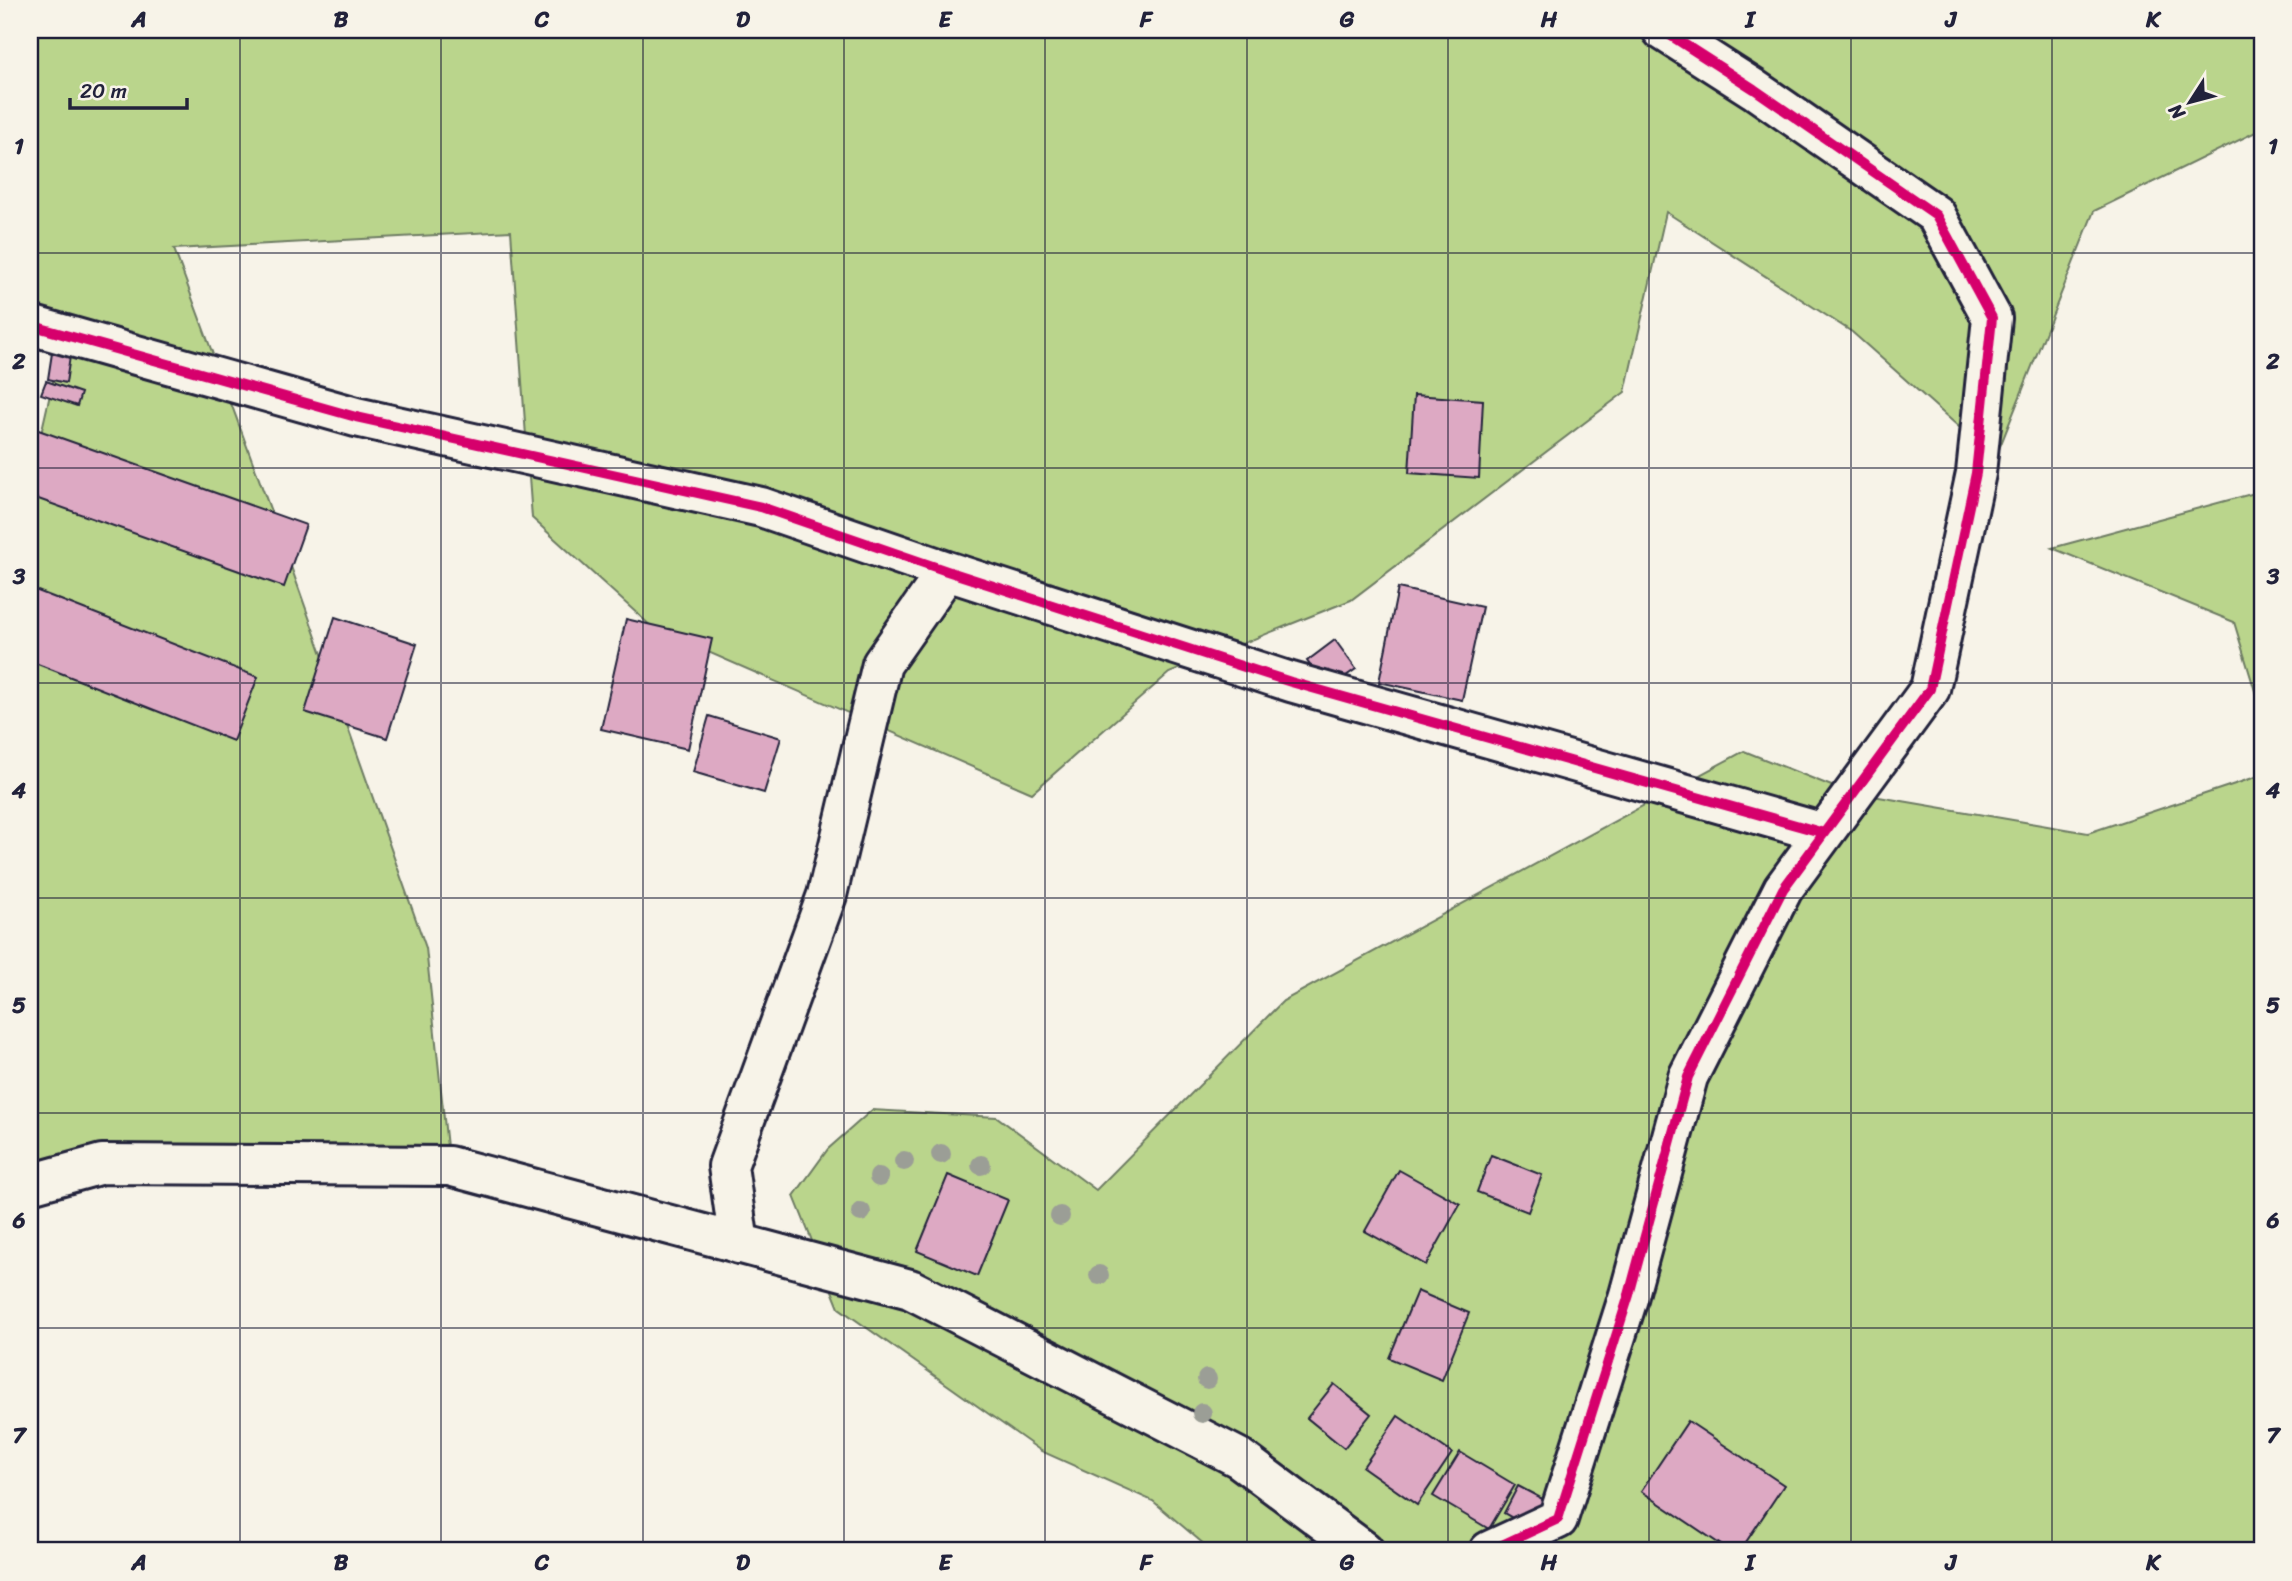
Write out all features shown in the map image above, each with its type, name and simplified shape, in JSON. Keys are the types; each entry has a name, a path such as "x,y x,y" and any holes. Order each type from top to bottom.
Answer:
{"street":[{"path":"1489,1551 1558,1519 1629,1295 1688,1077 1783,889 1930,689 1976,472 1992,318 1936,215 1754,89 1662,30"},
{"path":"30,325 356,416 761,507 947,571 1292,682 1824,833"},
{"path":"739,1244 728,1166 827,895 882,664 947,571"},
{"path":"30,1184 102,1164 450,1166 910,1289 1240,1458 1364,1551"}],"green space":[{"path":"30,30 2262,30 2262,129 2094,211 1995,459 1852,332 1666,212 1625,392 1351,600 1169,673 1032,793 653,628 532,518 511,231 174,249 283,544 426,948 449,1166 30,1184 30,482 57,364 30,297"},
{"path":"2262,491 2262,714 2234,622 2052,548"},
{"path":"1744,751 1844,791 2088,833 2262,775 2262,1551 1212,1551 1153,1501 1041,1451 839,1308 794,1196 828,1149 872,1110 997,1117 1096,1190 1283,1001"}],"building":[{"path":"52,353 70,356 66,383 48,379"},
{"path":"46,381 81,393 77,406 41,394"},
{"path":"1414,395 1483,400 1479,478 1409,473"},
{"path":"30,427 306,525 284,587 30,496"},
{"path":"30,588 258,677 233,741 30,661"},
{"path":"1398,588 1482,607 1462,700 1379,682"},
{"path":"335,617 417,644 387,738 305,712"},
{"path":"626,619 712,639 688,749 601,729"},
{"path":"1335,640 1356,669 1327,689 1307,661"},
{"path":"709,716 781,738 764,793 693,772"},
{"path":"1491,1155 1542,1175 1528,1212 1477,1192"},
{"path":"1399,1170 1460,1204 1426,1265 1365,1231"},
{"path":"948,1175 1008,1200 977,1276 917,1251"},
{"path":"1417,1291 1469,1313 1442,1380 1389,1358"},
{"path":"1334,1384 1371,1414 1344,1448 1307,1418"},
{"path":"1398,1416 1452,1453 1417,1505 1363,1467"},
{"path":"1688,1421 1784,1485 1740,1551 1730,1551 1641,1491"},
{"path":"1460,1452 1515,1485 1489,1529 1433,1496"},
{"path":"1518,1486 1552,1504 1537,1532 1504,1513"}],"cycle path":[{"path":"1489,1551 1558,1519 1629,1295 1688,1077 1783,889 1930,689 1976,473 1992,318 1936,215 1754,89 1662,30"},
{"path":"30,325 356,417 761,507 947,571 1291,682 1824,833"}]}
